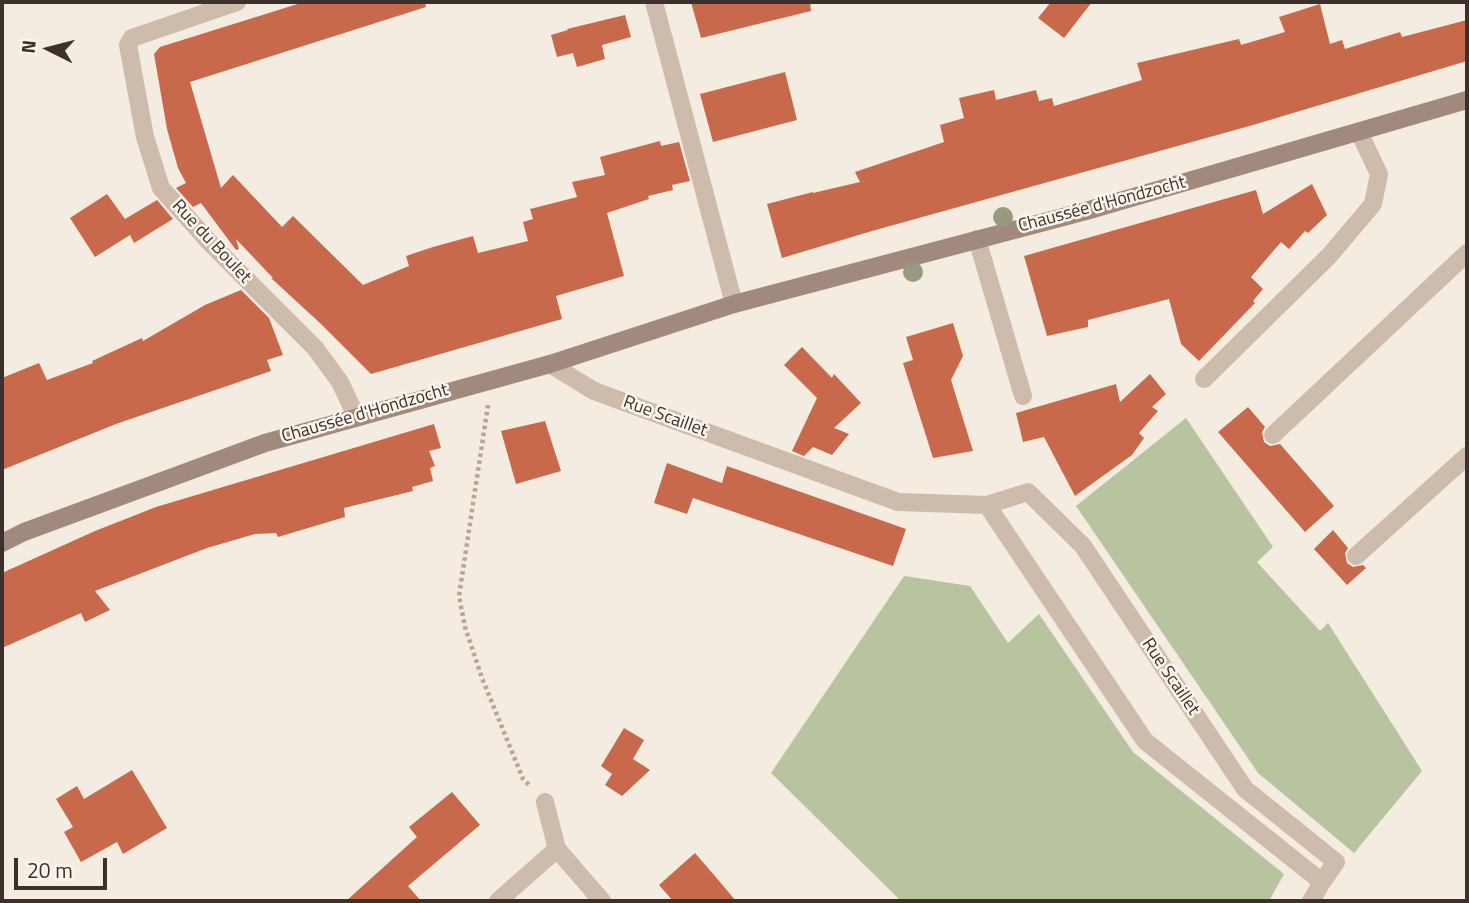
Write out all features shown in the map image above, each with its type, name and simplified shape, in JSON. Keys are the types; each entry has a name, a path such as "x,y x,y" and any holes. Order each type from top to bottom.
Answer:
{"main road":[{"name":"Chaussée d'Hondzocht","path":"2,543 23,532 265,443 550,364 734,304 1086,211 1467,100"}],"street":[{"name":"Rue du Boulet","path":"237,2 132,38 128,53 145,137 161,188 211,244 315,348 340,382 356,416"},
{"path":"654,2 734,304"},
{"path":"1204,379 1329,256 1373,204 1379,174 1359,132"},
{"path":"977,239 1023,396"},
{"path":"1273,435 1467,253"},
{"name":"Rue Scaillet","path":"550,364 594,391 898,502 987,505 1028,492 1083,546 1245,789 1336,862 1311,901"},
{"path":"1356,556 1467,456"},
{"path":"987,505 1145,741 1322,883"},
{"path":"545,802 557,849 602,901"},
{"path":"498,901 557,849"}],"path":[{"path":"492,378 459,596 465,627 482,678 523,779 545,802"}],"green space":[{"path":"1186,418 1273,547 1257,562 1320,631 1328,623 1422,771 1354,853 1258,773 1076,506"},
{"path":"904,576 970,586 1008,643 1039,614 1133,752 1284,874 1269,901 901,901 771,773"}],"building":[{"path":"304,2 425,2 426,7 190,82 221,188 233,175 282,227 293,216 363,285 409,266 406,256 473,236 478,253 528,241 523,222 533,219 530,209 577,197 572,182 605,175 600,157 660,141 661,146 679,142 690,181 672,185 673,190 648,196 649,199 607,213 624,276 556,296 562,319 371,374 271,278 236,239 239,249 236,250 201,203 193,207 176,188 186,183 178,168 167,129 154,54 160,47"},
{"path":"691,2 810,2 811,11 701,38"},
{"path":"1051,2 1092,2 1064,38 1038,18"},
{"path":"1320,4 1330,44 1342,40 1345,49 1400,32 1402,37 1467,20 1467,61 1253,125 782,258 767,204 860,182 855,172 944,142 940,125 964,118 959,98 994,90 996,100 1036,90 1039,101 1052,98 1054,106 1142,80 1137,63 1239,39 1241,45 1285,32 1279,17"},
{"path":"625,15 631,37 602,45 605,59 577,67 573,53 557,57 551,35"},
{"path":"785,72 797,120 713,142 700,94"},
{"path":"1312,184 1327,215 1308,233 1305,231 1289,249 1281,242 1251,277 1263,289 1253,301 1255,303 1199,361 1181,344 1169,299 1088,320 1088,327 1047,336 1024,256 1256,190 1263,214"},
{"path":"107,194 125,219 157,200 173,219 134,243 130,235 95,257 70,218"},
{"path":"241,290 269,318 283,355 267,360 271,371 116,424 2,470 2,378 39,363 47,380 93,363 92,361 142,338 143,341 205,305"},
{"path":"953,323 963,356 951,380 973,451 933,458 903,363 913,360 906,337"},
{"path":"802,347 832,378 834,374 861,403 834,428 849,434 832,455 813,447 804,456 792,451 817,398 784,365"},
{"path":"1150,374 1166,394 1152,407 1158,411 1139,433 1144,438 1132,455 1075,496 1044,437 1023,442 1016,413 1116,384 1120,402"},
{"path":"1248,407 1265,427 1262,432 1264,442 1270,446 1280,444 1334,506 1305,532 1218,432"},
{"path":"545,421 561,471 516,484 501,431"},
{"path":"434,424 441,448 429,451 435,466 430,468 433,481 412,487 413,491 344,508 345,517 278,537 276,533 255,534 207,548 95,591 110,610 85,622 81,613 2,648 2,573 156,507"},
{"path":"667,463 722,483 727,466 906,529 893,566 693,498 687,514 654,503"},
{"path":"1333,530 1348,548 1345,553 1347,563 1353,567 1363,565 1366,568 1347,585 1314,549"},
{"path":"624,728 644,740 633,759 650,770 622,796 605,785 612,774 601,766"},
{"path":"132,770 167,828 123,854 117,842 81,862 64,832 73,827 56,799 77,786 84,799"},
{"path":"452,792 480,825 408,886 421,901 346,901 417,837 409,827"},
{"path":"695,853 736,901 673,901 659,885"}]}
